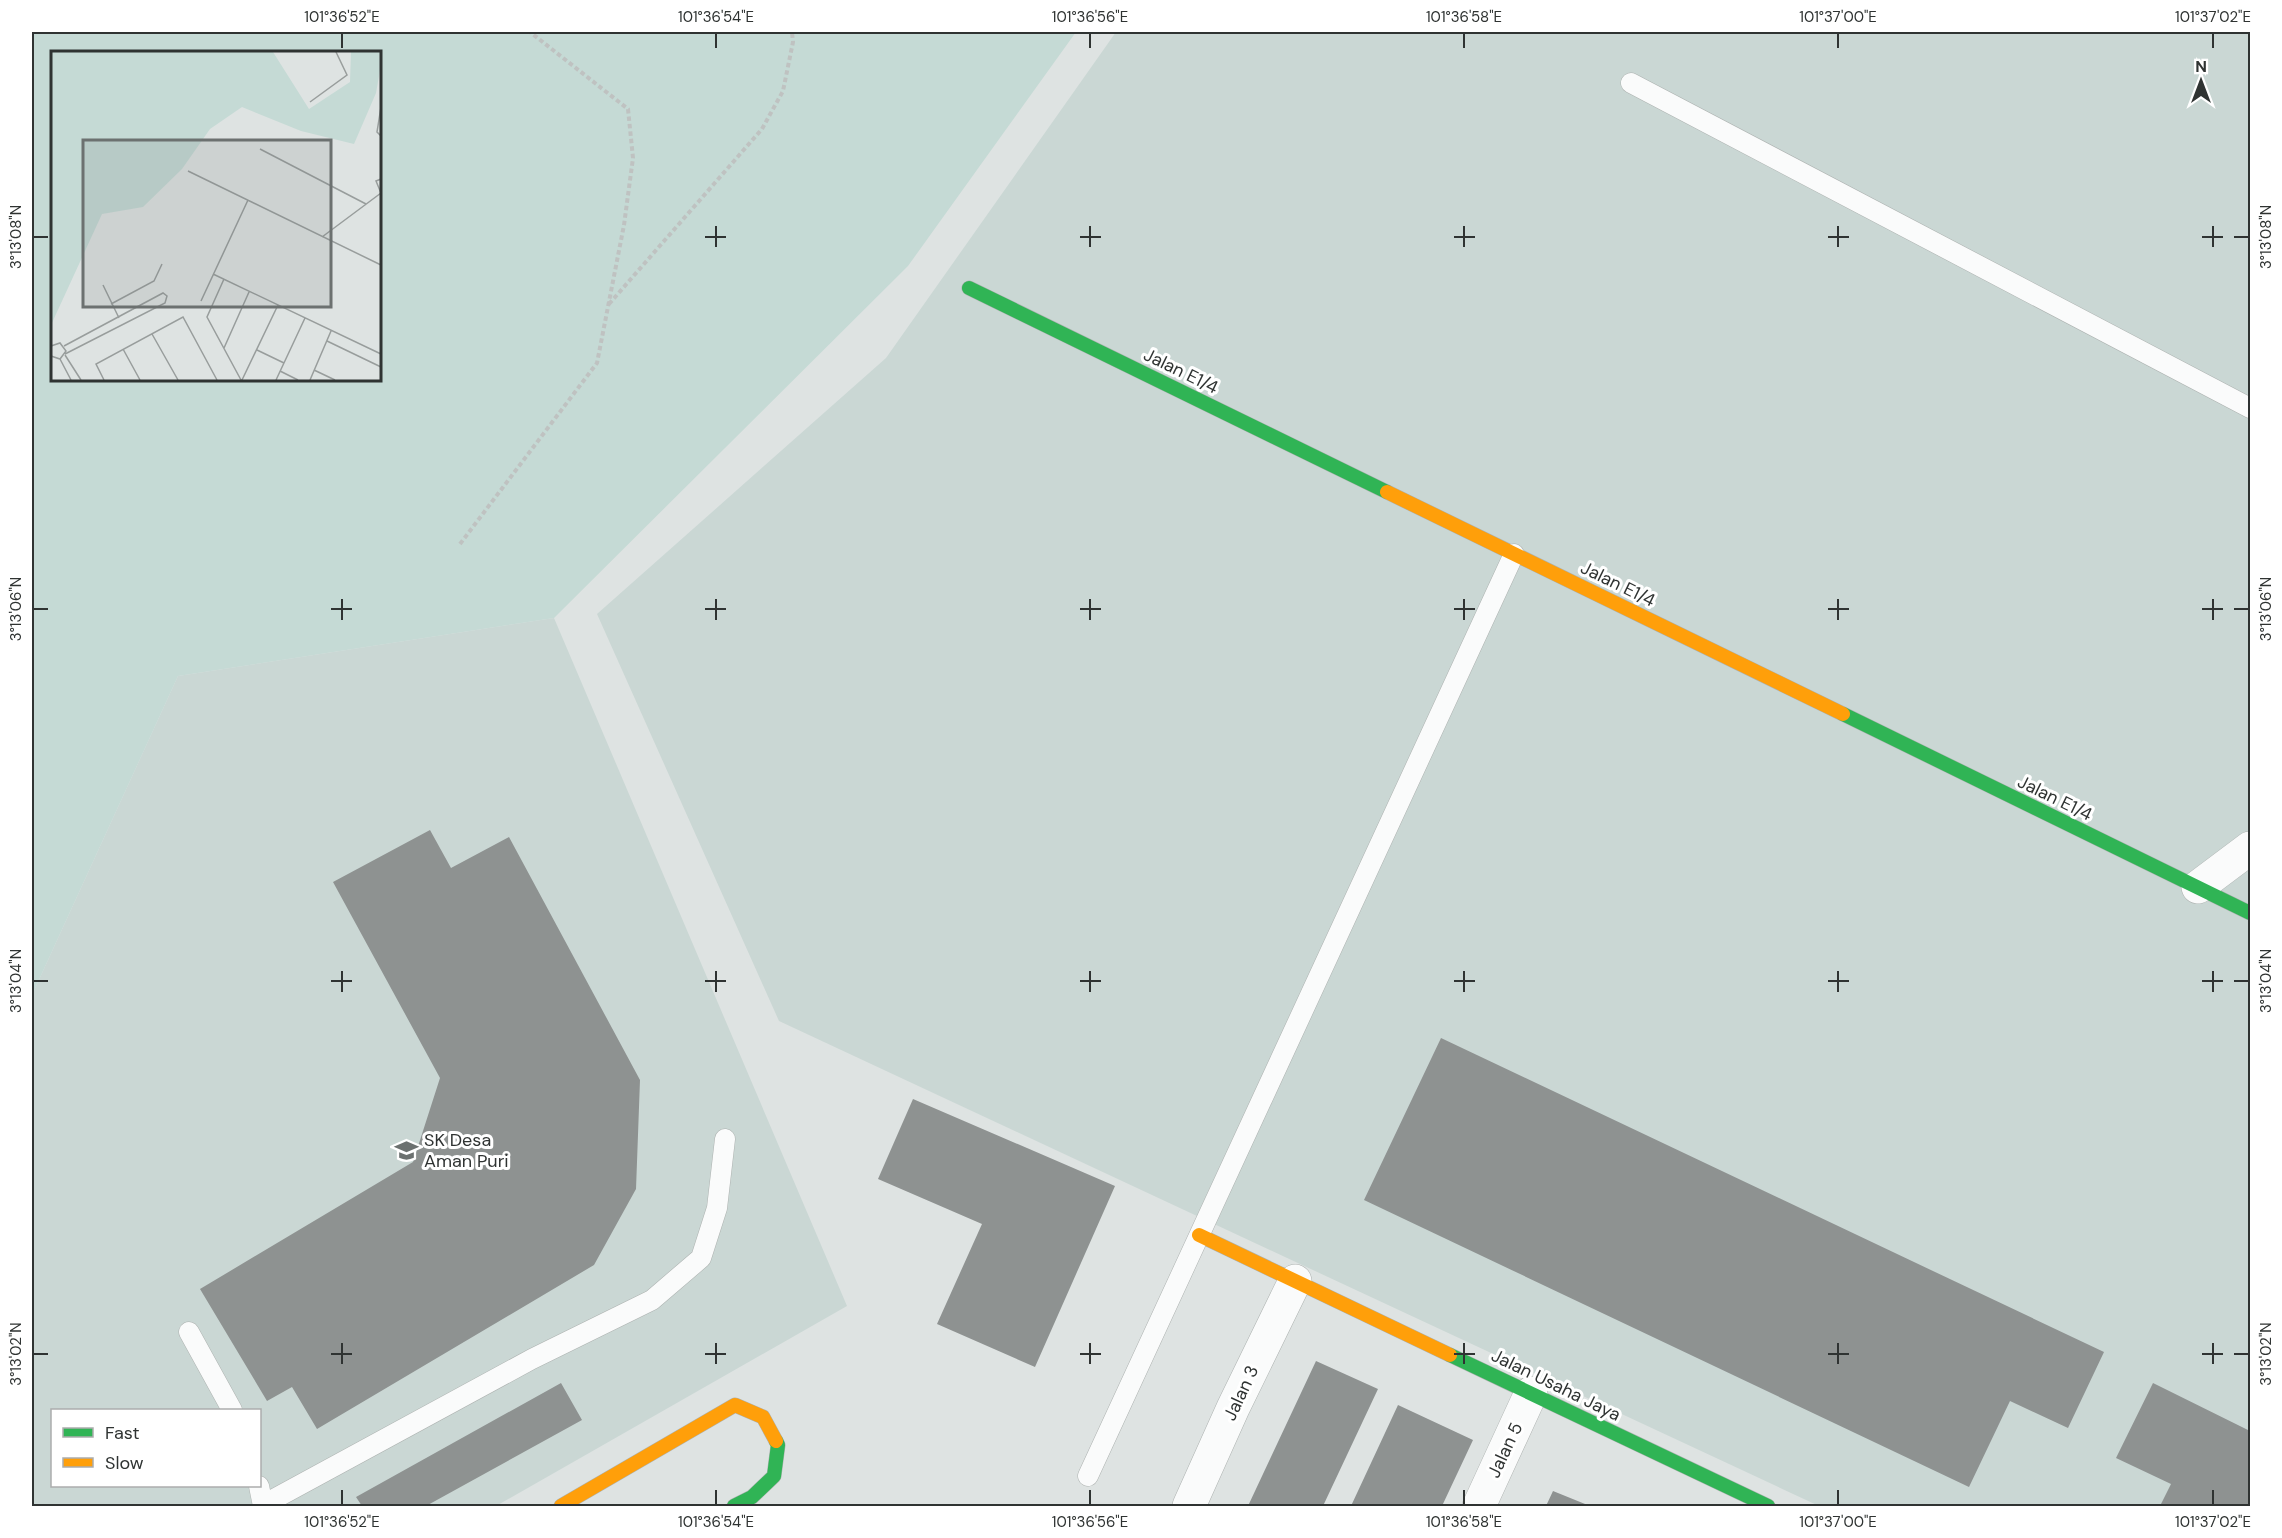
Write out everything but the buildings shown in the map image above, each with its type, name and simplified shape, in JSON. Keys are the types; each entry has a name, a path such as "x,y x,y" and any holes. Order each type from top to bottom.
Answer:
{"street":[{"name":"Jalan E1/4","path":"969,288 2250,913"},
{"path":"2198,887 2250,848"},
{"name":"Jalan Usaha Jaya","path":"1199,1234 1768,1506"},
{"name":"Jalan 3","path":"1189,1506 1233,1408 1295,1281"},
{"name":"Jalan 5","path":"1479,1506 1531,1393"},
{"path":"561,1506 735,1406 763,1418 778,1445 774,1476 752,1497 734,1506"}],"lane":[{"path":"1630,83 2250,408"},
{"path":"1088,1476 1514,554"},
{"path":"259,1487 263,1506 532,1359 652,1300 701,1258 717,1208 725,1139"},
{"path":"189,1332 231,1409"}],"path":[{"path":"460,544 597,363 624,225 633,158 628,110 530,32"},
{"path":"609,304 762,129 783,91 793,42 792,32"}],"shaded area":[{"path":"32,32 1076,32 908,266 554,618 178,676 32,995"},
{"path":"1116,32 2250,32 2250,1506 1819,1506 779,1021 597,614 886,358"},
{"name":"SK Desa Aman Puri","path":"554,618 847,1306 496,1506 32,1506 32,995 178,676"}],"traffic: fast":[{"path":"969,288 1387,492"},
{"path":"1843,714 2250,913"},
{"path":"1450,1355 1768,1506"},
{"path":"734,1506 752,1497 774,1476 778,1445 776,1441"}],"traffic: slow":[{"path":"1387,492 1843,714"},
{"path":"1199,1235 1450,1355"},
{"path":"561,1506 735,1405 763,1417 776,1441"}],"place":[{"name":"SK Desa Aman Puri","path":"406,1150"}]}
